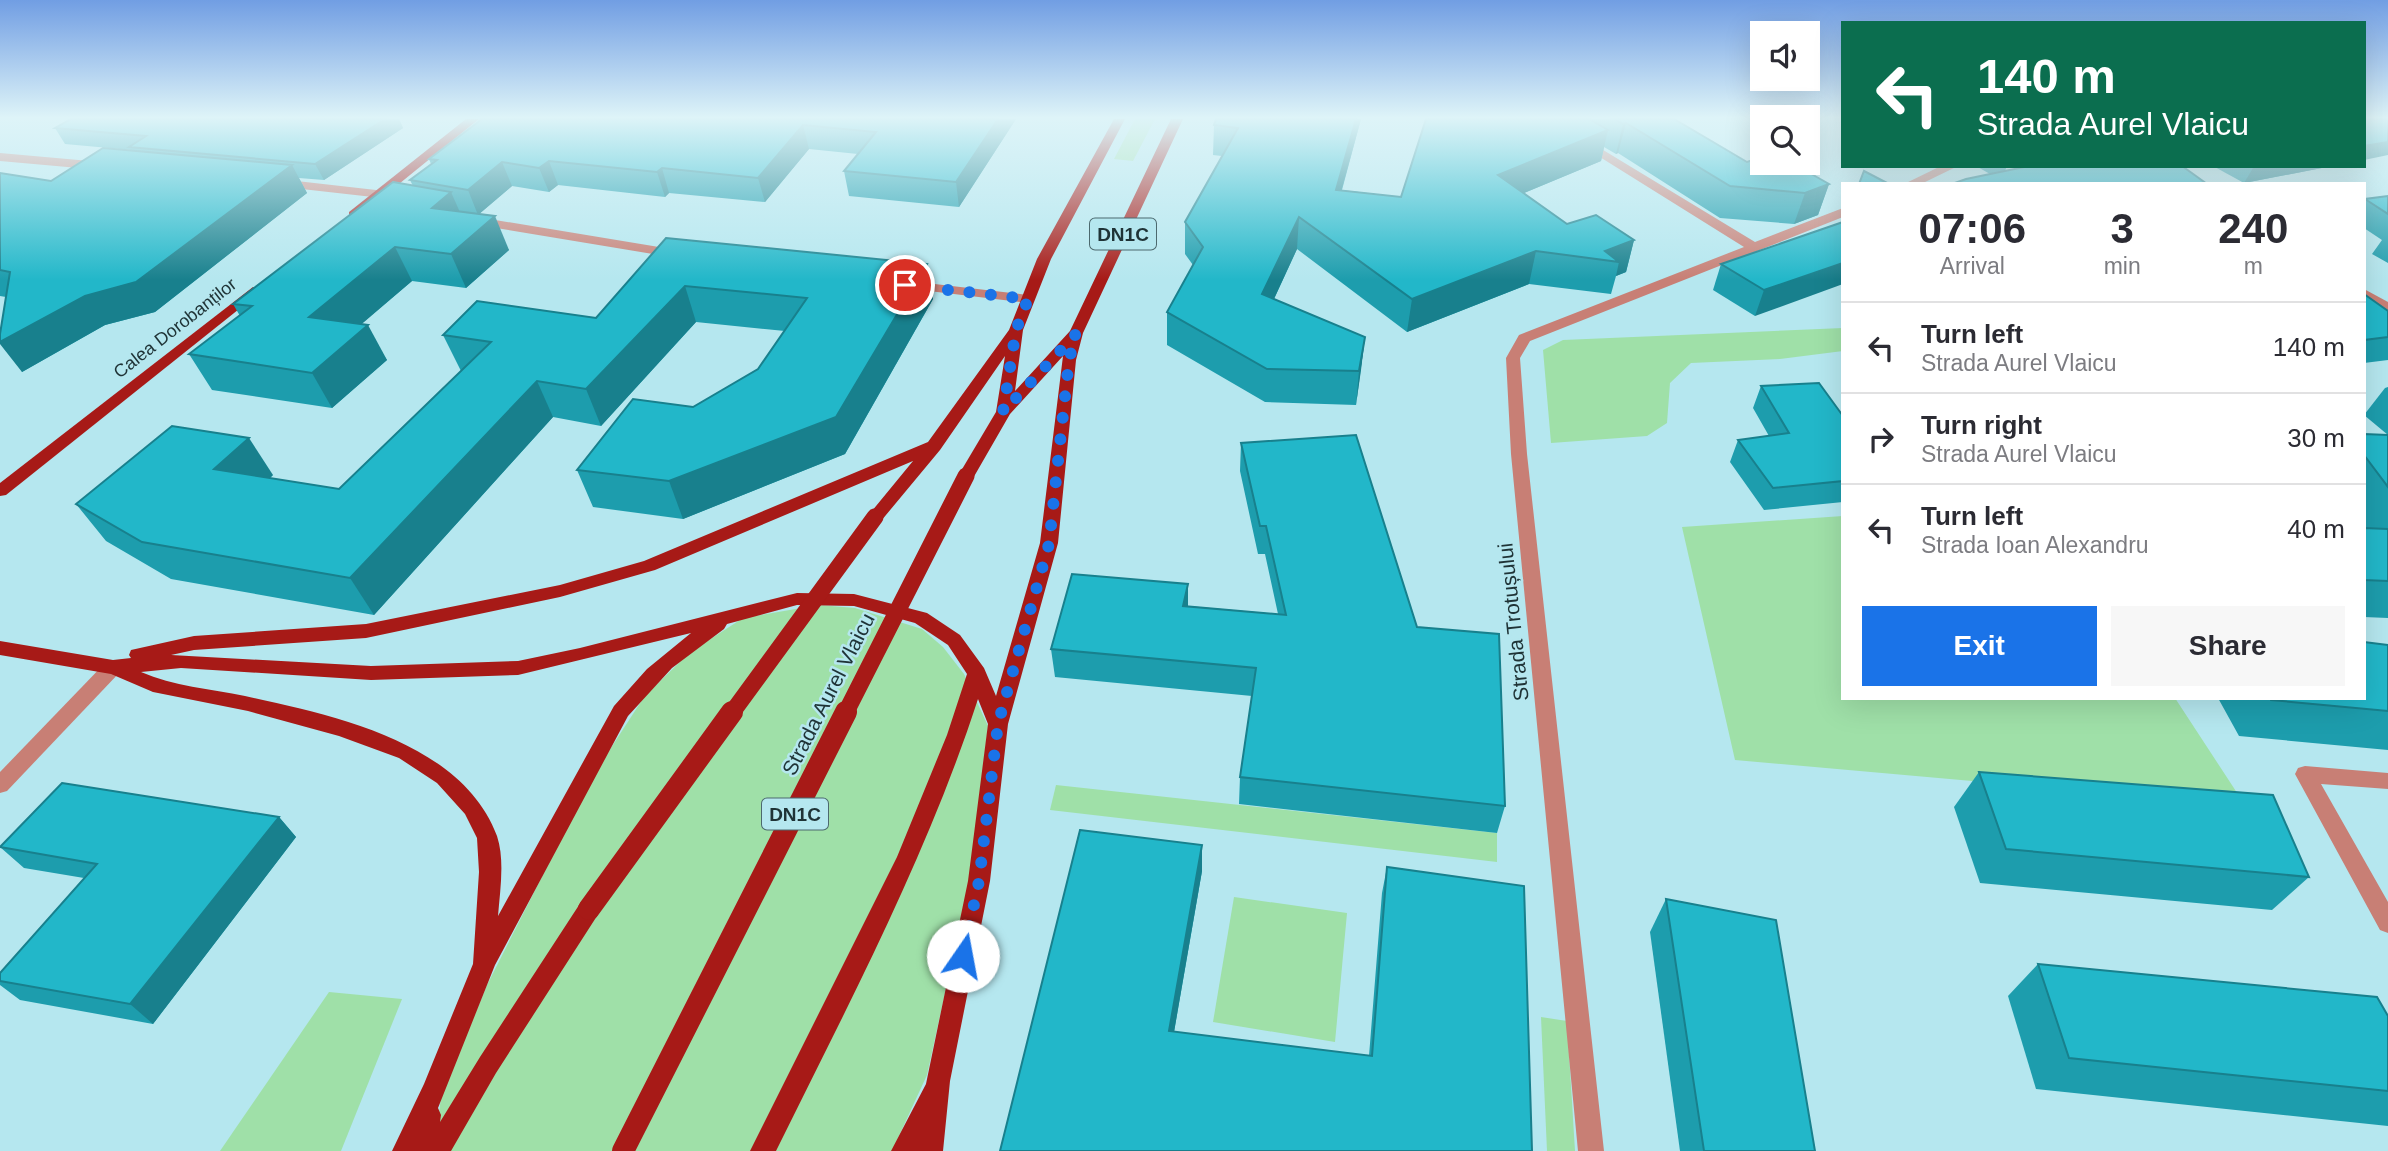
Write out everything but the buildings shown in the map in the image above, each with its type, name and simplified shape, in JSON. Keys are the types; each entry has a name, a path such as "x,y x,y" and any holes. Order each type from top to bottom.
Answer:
{"main road":[{"path":"337,227 403,173"},
{"name":"Strada Aurel Vlaicu","path":"1003,412 1016,330 1044,259 1090,173"},
{"name":"Strada Aurel Vlaicu","path":"623,1151 966,476 1003,412 1076,334 1151,173"},
{"name":"Calea Dorobanților","path":"0,491 266,281"},
{"path":"437,1151 488,1065 589,909 875,517 934,446 1016,330"},
{"path":"930,1151 938,1080 979,881 998,724 1049,544 1069,360 1076,334"},
{"path":"105,665 194,643 366,631 560,591 649,566 934,446"},
{"path":"0,648 105,665 181,661 371,673 518,668 580,656 797,598 854,600 921,618 954,640 977,673 998,724"},
{"path":"405,1151 434,1091 484,964 621,711 661,665 736,613"},
{"path":"105,665 153,685 248,704 342,729 406,752 444,777 472,808 487,838 491,872 484,964"},
{"path":"763,1151 906,861 959,733 977,673"},
{"path":"904,1151 938,1080"},
{"path":"422,1151 434,1091"}],"street":[{"path":"1633,173 1755,248"},
{"path":"1915,182 1936,173"},
{"path":"259,181 376,194 404,208"},
{"name":"Strada Trotușului","path":"1591,1151 1522,481 1513,358 1524,338 1841,213"},
{"path":"458,217 685,256"},
{"path":"891,283 1028,299"},
{"path":"2366,294 2388,308"},
{"path":"0,785 105,665"},
{"path":"2388,781 2305,774 2388,923"}],"green space":[{"path":"1841,328 1841,351 1780,359 1691,363 1670,383 1667,423 1647,436 1551,443 1543,350 1563,340"},
{"path":"1841,516 1841,700 2176,700 2245,805 1735,760 1682,527"},
{"path":"819,605 855,608 922,629 943,647 964,674 988,726 969,883 927,1075 892,1151 435,1151 441,1096 487,985 594,774 644,697 689,653 743,618"},
{"path":"1056,785 1497,833 1497,862 1050,810"},
{"path":"1234,897 1347,913 1335,1042 1213,1022"},
{"path":"329,992 402,999 341,1151 220,1151"},
{"path":"1541,1017 1567,1021 1575,1151 1547,1151"}],"route":[{"path":"905,285 1028,299 1016,330 1003,412 1076,334 1069,360 1049,544 998,724 979,881 963,956"}]}
